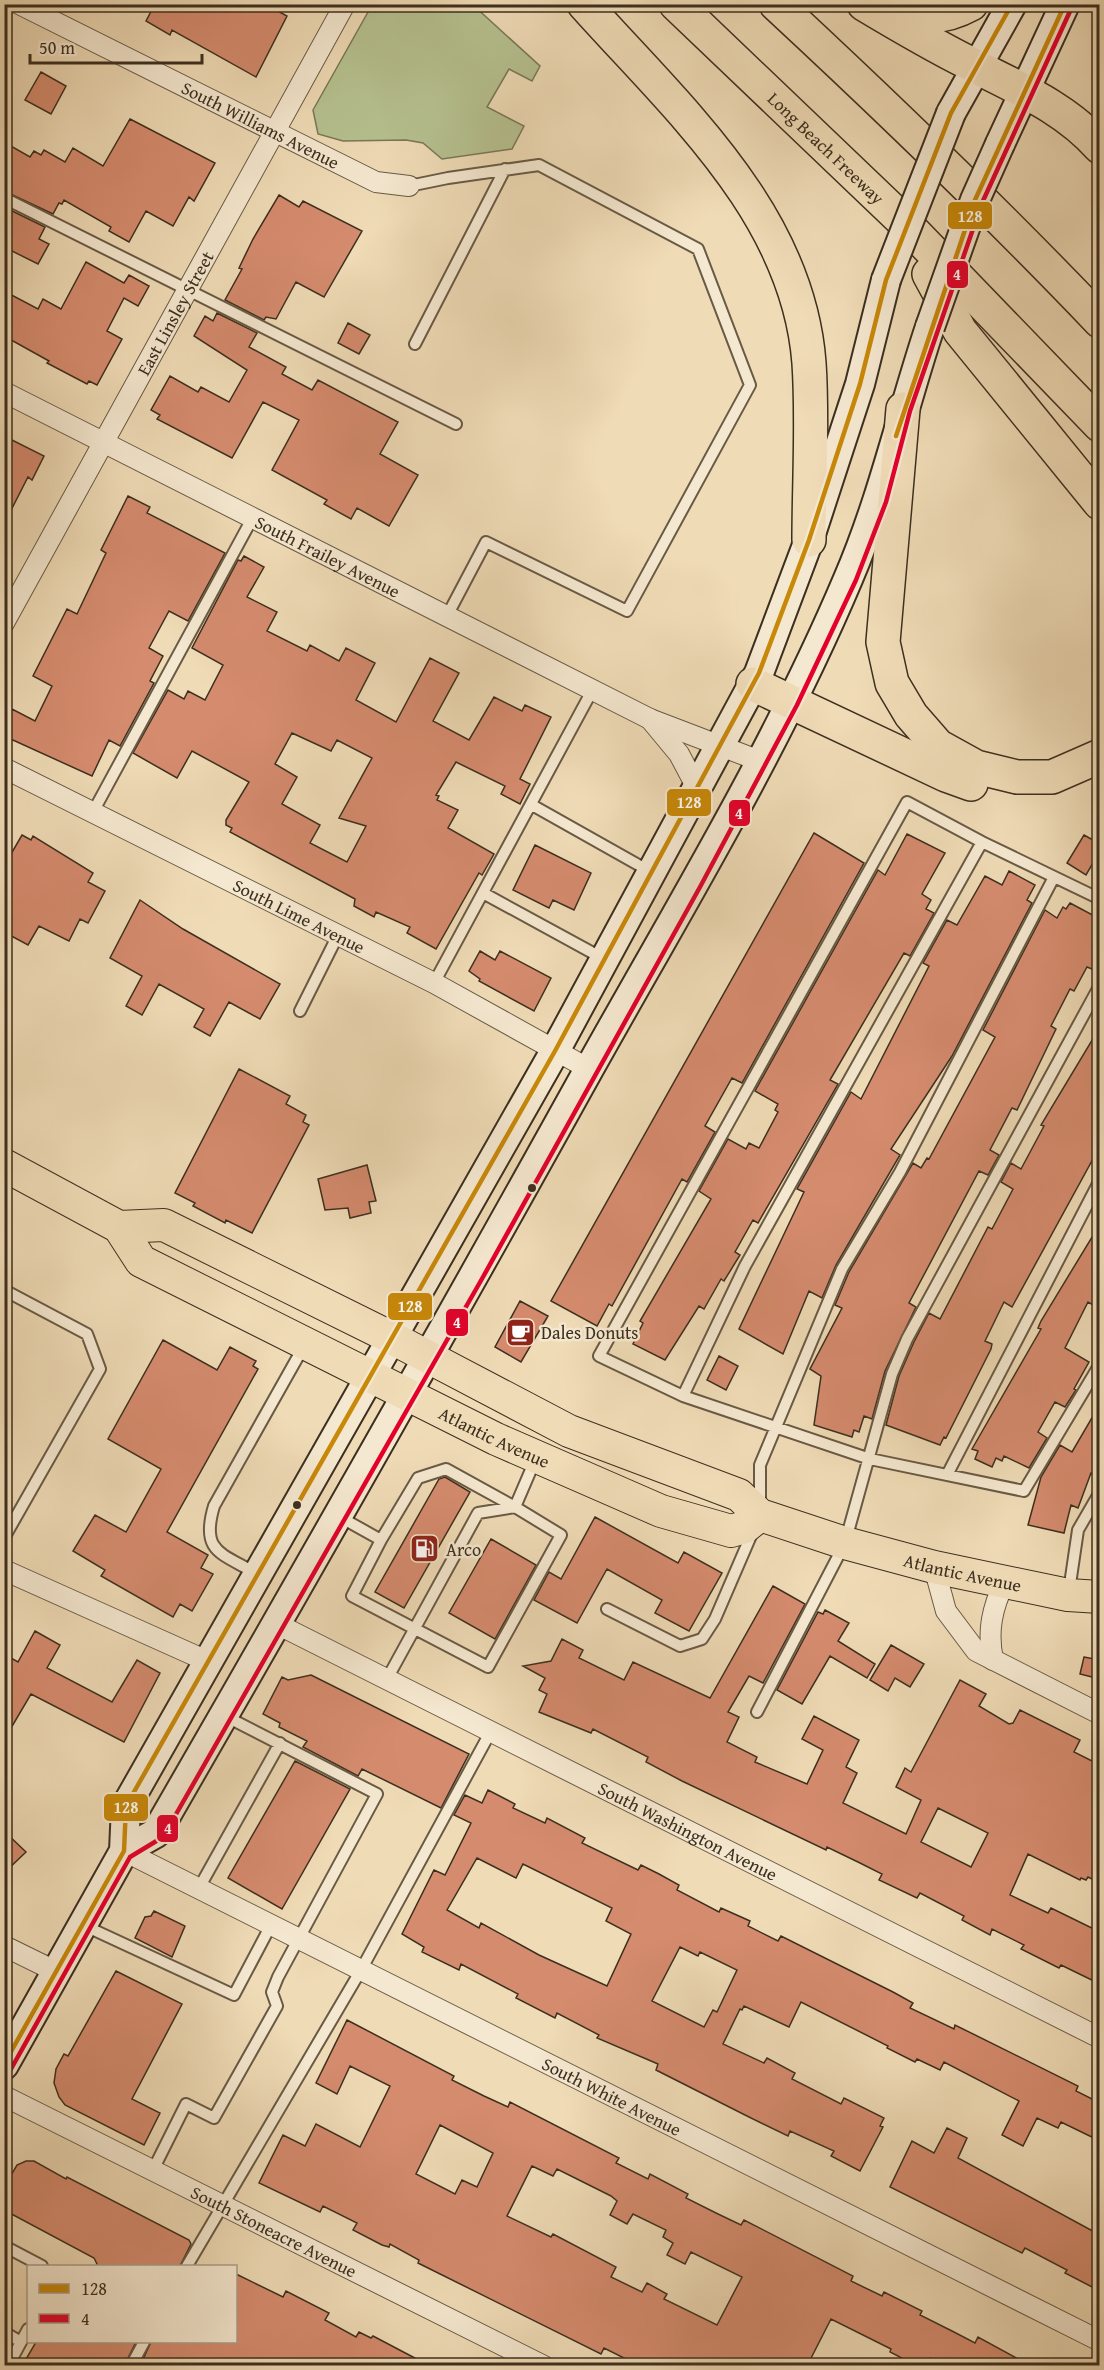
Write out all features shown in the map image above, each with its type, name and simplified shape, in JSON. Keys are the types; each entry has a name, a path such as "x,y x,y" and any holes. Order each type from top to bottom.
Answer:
{"highway":[{"path":"584,4 740,181 772,234 794,288 809,362 809,540"},
{"name":"Long Beach Freeway","path":"676,4 899,217 1100,425"},
{"path":"776,4 900,120 1022,240 1100,321"},
{"path":"864,4 977,67 1025,90 1086,131 1100,147"},
{"path":"879,4 921,17 954,14 971,4"},
{"path":"899,217 960,331 1100,503"},
{"path":"903,409 883,642 892,683 910,716 938,746 976,767 1017,777 1052,777 1100,756"},
{"path":"753,684 946,775 993,793 1024,798 1062,794 1100,780"}],"main road":[{"path":"4,2065 124,1851 126,1806 555,1051 753,684 809,540 860,384 886,280 951,113 1012,4"},
{"path":"124,1851 156,1833 428,1357 760,761 849,577 879,499 903,409 975,200 1062,10"},
{"name":"Atlantic Avenue","path":"4,1165 119,1227 141,1261 536,1458 661,1511 731,1531 745,1527 760,1515"},
{"name":"Atlantic Avenue","path":"119,1227 164,1225 392,1338 569,1431 739,1496 760,1515 845,1543 934,1567 1068,1594 1100,1598"}],"street":[{"name":"South Williams Avenue","path":"19,4 376,182 409,186"},
{"name":"East Linsley Street","path":"4,623 345,4"},
{"name":"South Frailey Avenue","path":"4,392 650,719 760,761"},
{"name":"South Frailey Avenue","path":"650,719 679,754 697,788"},
{"name":"South Lime Avenue","path":"4,768 434,983 589,1069"},
{"path":"934,1567 946,1611 975,1651 1100,1714"},
{"path":"4,1570 207,1661"},
{"path":"993,1660 989,1640 994,1605 1005,1581"},
{"name":"South Washington Avenue","path":"277,1624 1100,2038"},
{"name":"South White Avenue","path":"124,1851 1100,2341"},
{"path":"4,1946 57,1972"},
{"name":"South Stoneacre Avenue","path":"4,2096 544,2366"}],"lane":[{"path":"409,186 539,165 698,249 750,385 627,611 486,542 447,616"},
{"path":"415,344 505,169"},
{"path":"4,198 456,424"},
{"path":"93,812 253,517"},
{"path":"434,983 593,689"},
{"path":"1100,899 982,842 907,802 599,1356 683,1396 870,1459 1024,1491 1100,1364"},
{"path":"532,805 651,872"},
{"path":"683,1396 745,1266 982,842"},
{"path":"607,1609 680,1646 702,1639 715,1619 760,1515 760,1465 842,1269 900,1172 1054,877"},
{"path":"483,892 605,960"},
{"path":"300,1011 338,935"},
{"path":"756,1712 845,1543 892,1374 908,1339 1100,985"},
{"path":"947,1475 1100,1180"},
{"path":"4,1290 87,1334 100,1369 4,1538"},
{"path":"258,1574 217,1551 209,1541 209,1525 214,1506 306,1343"},
{"path":"515,1507 536,1458"},
{"path":"446,1468 515,1507 561,1535 488,1667 352,1596 381,1540 418,1478 446,1468"},
{"path":"1068,1594 1078,1530 1100,1492"},
{"path":"387,1679 478,1513 515,1507"},
{"path":"338,1515 381,1540"},
{"path":"153,2170 186,2104 214,2118 277,2006 272,1992 377,1794 224,1715"},
{"path":"188,2265 361,1970 490,1731"},
{"path":"199,1888 280,1743"},
{"path":"83,1925 234,1995 272,1924"},
{"path":"5,2248 40,2265"},
{"path":"8,2366 27,2331"},
{"path":"4,2332 21,2342"},
{"path":"130,2366 143,2343"}],"green space":[{"path":"372,5 473,5 540,66 532,81 509,69 487,107 524,126 512,149 442,159 423,143 406,140 343,141 318,134 313,110"}],"building":[{"path":"155,4 265,4 287,16 256,77 172,30 170,35 146,21"},
{"path":"41,72 66,86 51,114 25,100"},
{"path":"130,119 215,163 194,201 189,197 173,226 146,211 129,242 109,231 111,227 64,200 62,204 59,203 53,214 4,191 4,142 30,157 34,151 41,155 44,150 65,162 73,148 103,166"},
{"path":"279,195 299,207 303,201 362,231 324,297 296,282 276,319 266,317 264,320 225,300 242,269 239,268 253,239"},
{"path":"4,207 45,227 39,239 49,244 38,264 4,247"},
{"path":"86,262 124,283 129,275 149,286 138,306 124,298 107,331 122,339 97,385 89,381 87,384 47,363 49,361 4,336 4,291 38,309 43,299 61,309"},
{"path":"217,313 257,333 249,347 286,367 282,374 312,390 318,380 398,422 380,454 418,475 389,526 357,508 351,519 324,504 327,500 272,470 299,420 263,402 232,458 157,419 160,415 151,410 170,376 198,392 201,387 229,402 247,370 194,336 205,316 213,321"},
{"path":"348,323 370,335 359,354 338,343"},
{"path":"4,436 44,456 32,480 28,477 4,524"},
{"path":"128,496 150,507 147,513 225,553 188,621 169,611 149,648 163,656 150,681 154,683 120,746 109,740 92,776 4,736 4,724 12,709 35,721 52,686 33,676 67,609 77,614 106,553 101,550"},
{"path":"244,556 264,567 247,597 277,612 267,631 307,651 310,645 339,661 346,648 375,663 356,700 396,722 430,658 459,673 433,721 469,740 494,697 522,711 525,705 551,717 520,779 530,784 520,804 501,794 505,786 456,762 436,795 439,796 437,800 458,810 448,828 494,854 482,875 479,873 436,949 407,933 410,927 376,912 374,917 354,906 355,899 230,832 232,828 226,825 226,820 249,782 192,751 177,778 133,753 168,690 184,699 188,691 205,700 223,665 192,648 238,560 241,561","holes":["292,733 331,751 337,740 372,758 339,818 366,826 347,862 310,843 320,825 282,804 297,777 275,764"]},
{"path":"814,833 864,863 742,1083 732,1078 705,1126 715,1132 687,1182 682,1179 612,1306 609,1304 597,1326 551,1301"},
{"path":"907,834 945,853 922,894 931,900 926,909 934,913 910,956 904,953 830,1080 838,1084 758,1223 753,1220 735,1252 740,1255 724,1281 721,1279 704,1309 699,1306 665,1360 633,1344 643,1323 640,1321 711,1199 699,1191 728,1139 746,1149 749,1143 759,1148 778,1112 775,1110 778,1104 755,1091 878,870 885,875"},
{"path":"22,835 31,840 33,836 93,873 88,882 105,891 88,923 80,919 69,941 39,926 28,945 4,932 4,866"},
{"path":"1084,835 1100,844 1100,851 1086,875 1067,863"},
{"path":"535,845 591,873 574,910 553,900 549,908 513,890"},
{"path":"1009,871 1035,885 1027,900 1032,903 952,1056 891,1149 900,1155 836,1265 822,1298 809,1291 783,1354 739,1329 804,1192 797,1189 851,1092 861,1099 929,966 923,963 947,920 957,925 985,876 1002,885"},
{"path":"140,900 183,929 280,984 260,1019 229,1002 210,1036 194,1027 204,1009 159,984 142,1015 126,1006 142,976 110,958"},
{"path":"1070,903 1100,919 1100,953 1092,969 1087,967 1074,991 1070,989 1051,1026 1056,1029 1017,1110 1012,1108 990,1150 999,1155 988,1175 979,1171 909,1303 916,1307 885,1371 872,1419 864,1416 859,1432 854,1430 852,1437 814,1425 821,1376 810,1369 842,1308 835,1305 849,1272 913,1163 921,1168 927,1158 929,1159 995,1037 983,1030 1045,910 1057,918 1063,907 1066,909"},
{"path":"480,951 495,960 500,951 551,978 534,1011 479,981 480,979 469,971"},
{"path":"1100,1027 1100,1146 1012,1307 1004,1302 985,1341 992,1344 991,1349 946,1438 944,1437 940,1445 886,1425 899,1376 929,1313 940,1319 988,1227 992,1229 1013,1189 1001,1182 1011,1163 1021,1169 1044,1126 1041,1125"},
{"path":"239,1069 290,1096 286,1104 306,1115 303,1122 309,1125 252,1233 226,1220 225,1223 193,1206 195,1203 175,1193"},
{"path":"367,1165 376,1201 369,1202 371,1213 350,1218 348,1208 325,1210 318,1179"},
{"path":"1100,1224 1100,1309 1088,1302 1065,1348 1089,1362 1074,1389 1076,1390 1065,1407 1055,1402 1038,1432 1047,1438 1029,1468 1004,1456 1002,1461 996,1458 992,1467 975,1459 978,1451 972,1449 1041,1329 1038,1328 1041,1321"},
{"name":"Dales Donuts","path":"520,1301 548,1316 521,1362 495,1347"},
{"path":"163,1340 217,1370 230,1347 256,1361 253,1366 258,1369 167,1532 208,1555 201,1568 213,1574 192,1611 180,1604 173,1617 101,1576 105,1570 73,1551 95,1515 126,1532 161,1469 108,1439"},
{"path":"719,1356 738,1366 726,1390 707,1380"},
{"path":"1100,1404 1100,1477 1091,1473 1078,1508 1071,1505 1064,1533 1028,1525 1041,1477 1060,1445 1072,1452"},
{"path":"445,1477 470,1492 404,1608 375,1592 439,1479"},
{"path":"595,1517 678,1563 684,1552 722,1573 689,1631 655,1613 662,1600 607,1569 577,1623 534,1600 549,1572 561,1579"},
{"path":"491,1539 536,1565 495,1639 449,1613"},
{"path":"773,1586 805,1604 763,1683 749,1676 728,1712 739,1717 727,1742 757,1757 755,1762 807,1784 823,1750 802,1739 814,1716 859,1740 846,1767 857,1773 843,1803 906,1834 921,1800 896,1787 905,1768 911,1772 960,1680 986,1694 979,1706 1009,1724 1013,1723 1020,1710 1080,1740 1074,1752 1100,1765 1100,1883 1088,1877 1086,1880 1081,1878 1080,1880 1028,1854 1010,1895 1048,1913 1051,1908 1100,1932 1100,1984 1061,1965 1059,1968 1021,1949 1024,1945 992,1929 990,1935 962,1920 964,1916 920,1893 917,1898 879,1880 882,1874 860,1863 827,1847 826,1850 682,1781 646,1762 648,1757 593,1729 591,1733 539,1712 547,1694 539,1690 545,1678 523,1666 551,1661 562,1639 583,1650 579,1658 624,1680 633,1662 710,1698","holes":["938,1808 988,1833 971,1867 921,1842"]},
{"path":"825,1610 849,1623 838,1641 875,1664 867,1678 830,1656 802,1704 777,1690 818,1612 823,1614"},
{"path":"35,1631 60,1645 47,1668 112,1702 137,1660 160,1673 124,1742 31,1694 4,1740 4,1654 18,1662"},
{"path":"891,1645 924,1664 910,1687 895,1678 888,1691 870,1680"},
{"path":"1084,1657 1100,1660 1100,1679 1080,1674"},
{"path":"311,1675 469,1754 441,1808 362,1769 358,1776 303,1747 307,1741 279,1727 280,1723 263,1714 282,1677 288,1680"},
{"path":"295,1761 350,1789 282,1909 228,1878"},
{"path":"488,1790 515,1804 513,1808 545,1823 547,1818 585,1838 582,1843 638,1870 641,1865 679,1885 677,1890 719,1912 721,1908 750,1921 748,1926 778,1941 781,1936 913,2003 910,2008 954,2029 955,2025 1078,2086 1076,2091 1100,2103 1100,2141 1061,2122 1058,2128 1037,2118 1023,2146 1002,2135 1019,2101 944,2062 940,2070 917,2059 915,2062 801,2002 789,2027 744,2006 742,2010 740,2009 723,2044 764,2063 767,2058 795,2073 792,2079 841,2104 844,2098 884,2118 880,2126 883,2127 860,2171 831,2156 834,2151 790,2131 788,2136 749,2117 656,2070 658,2064 597,2038 599,2035 557,2013 555,2018 516,1998 518,1994 461,1964 459,1970 422,1952 424,1947 402,1934 434,1870 445,1875 471,1823 454,1815 465,1795 482,1803","holes":["477,1858 516,1878 523,1864 612,1908 606,1921 631,1934 607,1986 539,1955 481,1923 479,1928 447,1910","680,1947 698,1956 700,1952 737,1970 717,2012 713,2010 704,2027 652,2001"]},
{"path":"4,1831 26,1852 4,1873"},
{"path":"154,1911 185,1926 172,1957 135,1938 145,1917 151,1916"},
{"path":"116,1971 182,2004 132,2099 160,2113 144,2145 65,2105 54,2083 56,2069 64,2054 68,2056"},
{"path":"347,2020 454,2076 452,2080 508,2107 510,2102 619,2158 616,2163 648,2179 650,2174 688,2194 686,2198 741,2225 744,2220 853,2276 851,2281 882,2296 884,2292 922,2311 920,2315 975,2343 978,2337 1031,2366 944,2366 930,2358 927,2366 917,2366 890,2352 891,2349 831,2319 807,2366 640,2366 604,2348 601,2354 418,2263 419,2260 390,2244 389,2247 382,2245 353,2230 357,2223 323,2206 320,2212 259,2183 283,2135 305,2146 316,2124 360,2147 390,2086 350,2066 337,2094 316,2083","holes":["440,2125 493,2153 477,2187 462,2180 455,2194 416,2174","532,2166 553,2176 557,2169 611,2196 617,2201 610,2215 627,2224 633,2214 666,2230 663,2237 673,2243 667,2255 685,2264 691,2252 742,2277 717,2325 664,2299 667,2294 647,2283 642,2292 611,2277 616,2267 553,2234 551,2237 507,2216"]},
{"path":"947,2128 967,2138 958,2158 1100,2235 1100,2277 1094,2288 1065,2273 1067,2270 1025,2248 1022,2253 890,2187 912,2141 934,2153"},
{"path":"26,2161 34,2161 189,2240 191,2244 180,2265 98,2265 94,2258 4,2210 4,2187 17,2165"},
{"path":"237,2274 283,2297 286,2291 329,2313 325,2320 356,2337 359,2332 371,2338 373,2336 430,2366 140,2366 151,2343 237,2343"},
{"path":"35,2343 136,2343 124,2366 22,2366"}],"transit line":[{"name":"128","path":"4,2064 124,1851 126,1806 555,1051 759,673 809,540 860,384 886,280 951,113 1012,4"},
{"name":"128","path":"896,436 975,200 1065,4"},
{"name":"4","path":"11,2069 130,1857 163,1837 483,1277 700,887 797,705 856,580 886,502 910,411 982,203 1072,7"}],"place":[{"name":"Dales Donuts","path":"520,1332"},
{"name":"Arco","path":"425,1549"}]}
